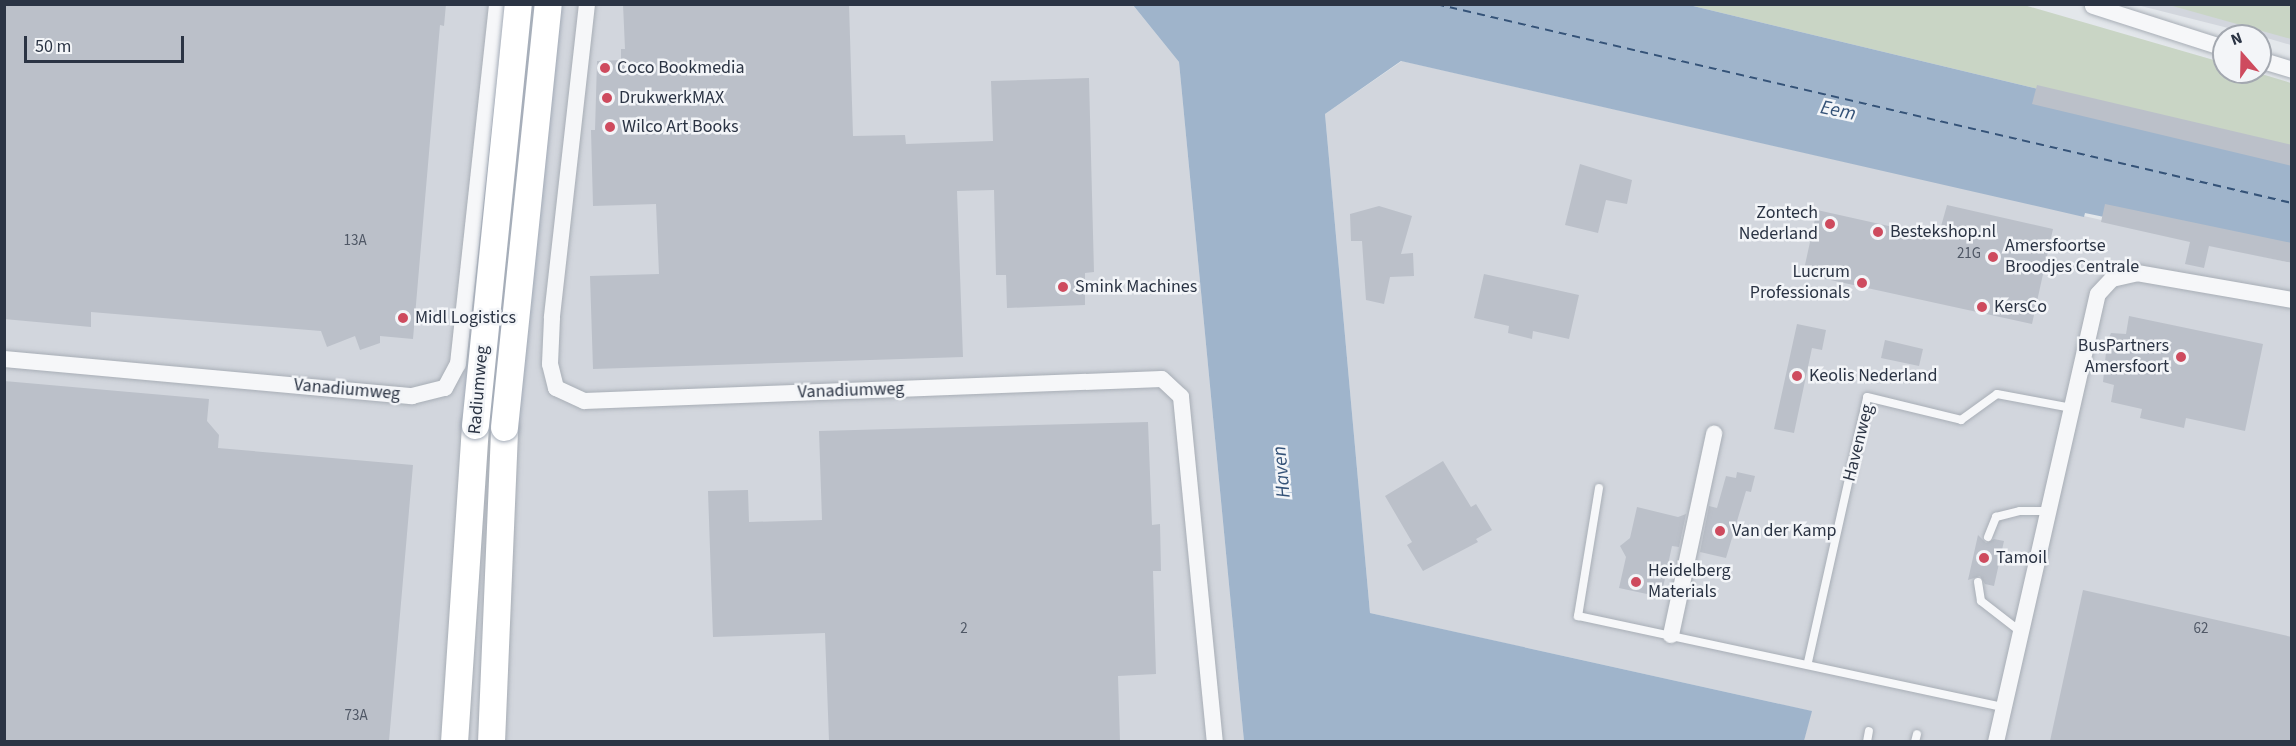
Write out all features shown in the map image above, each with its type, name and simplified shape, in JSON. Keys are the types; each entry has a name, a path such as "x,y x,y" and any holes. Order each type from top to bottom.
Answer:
{"main road":[{"name":"Radiumweg","path":"454,741 475,425 518,4"},
{"name":"Radiumweg","path":"491,741 491,663 504,427 548,4"}],"street":[{"name":"Vanadiumweg","path":"4,359 412,396 445,388 458,364 497,4"},
{"name":"Vanadiumweg","path":"587,4 552,318 550,364 556,388 584,400 1162,379 1181,398 1215,741"},
{"path":"2093,6 2212,44"},
{"path":"2272,64 2292,70"},
{"path":"1996,741 2094,306 2112,279 2137,273 2292,300"},
{"path":"1671,635 1714,434"}],"lane":[{"name":"Havenweg","path":"1808,662 1867,397 1961,420 1997,394 2072,408"},
{"path":"1599,488 1578,616 1808,662 2005,707"},
{"path":"1988,537 1996,517 2020,511 2046,512"},
{"path":"1978,582 1981,601 2021,632"},
{"path":"1867,741 1869,731"}],"shaded area":[{"path":"4,5 1133,5 1179,62 1244,741 5,741"},
{"path":"2137,5 2291,5 2291,45 2272,39 2272,24 2212,24"},
{"path":"1402,61 2291,263 2291,741 1804,741 1811,711 1370,613 1325,114"}],"green space":[{"path":"1689,5 2024,5 2212,60 2212,84 2272,84 2272,77 2291,83 2291,150"},
{"path":"2169,5 2291,5 2291,39 2272,34 2272,24 2237,24"}],"water":[{"path":"1133,5 1689,5 2291,150 2291,256 2085,213 2084,217 1401,61 1325,114 1370,613 1812,711 1804,741 1244,741 1179,62"}],"building":[{"path":"4,4 446,4 444,26 440,25 413,339 380,336 380,343 360,350 355,336 327,347 321,331 91,312 91,327 4,319"},
{"path":"623,4 849,4 853,136 905,135 906,144 993,141 991,81 1089,78 1094,272 1085,273 1085,305 1007,308 1006,275 996,275 994,190 957,191 963,357 593,369 590,276 659,274 656,204 593,206 591,130 595,130 597,61 621,60 621,49 625,49"},
{"path":"2037,85 2292,145 2292,166 2032,104"},
{"path":"1580,164 1632,180 1627,204 1606,200 1598,233 1565,225"},
{"path":"2105,204 2292,243 2292,263 2209,246 2204,268 2185,264 2190,242 2101,222"},
{"path":"1947,205 2053,229 2032,324 1803,274 1817,210 1938,237"},
{"path":"1379,206 1412,216 1401,254 1413,253 1414,276 1390,277 1384,304 1366,300 1362,241 1351,241 1350,214"},
{"path":"1484,274 1579,295 1569,339 1533,331 1532,339 1508,333 1509,326 1474,318"},
{"path":"2129,316 2263,344 2245,431 2186,418 2184,428 2140,418 2142,409 2111,402 2114,385 2103,382 2107,342 2111,333 2126,334"},
{"path":"1797,324 1826,330 1822,350 1812,348 1794,433 1774,429"},
{"path":"1885,340 1923,349 1919,366 1881,358"},
{"path":"4,381 209,399 207,421 219,435 218,448 413,465 389,741 4,741"},
{"path":"1148,422 1152,525 1160,524 1161,571 1153,571 1156,674 1118,676 1120,741 829,741 825,633 713,637 708,491 748,490 749,522 822,520 819,431"},
{"path":"1443,461 1471,507 1476,504 1492,530 1476,539 1478,542 1423,571 1407,545 1412,542 1385,496"},
{"path":"1737,472 1755,476 1751,492 1746,491 1726,558 1700,552 1709,506 1717,508 1726,476 1736,478"},
{"path":"1637,507 1678,517 1686,514 1679,547 1672,546 1661,597 1619,588 1626,557 1620,546 1630,538"},
{"path":"1978,535 1986,543 1994,539 2004,541 1994,586 1985,584 1980,576 1968,580"},
{"path":"2083,590 2292,637 2292,741 2050,741"}],"ferry route":[{"path":"1436,4 2292,203"}],"place":[{"name":"Coco Bookmedia","path":"605,68"},
{"name":"DrukwerkMAX","path":"607,98"},
{"name":"Wilco Art Books","path":"610,127"},
{"name":"Zontech Nederland","path":"1830,224"},
{"name":"Bestekshop.nl","path":"1878,232"},
{"name":"Amersfoortse Broodjes Centrale","path":"1993,257"},
{"name":"Lucrum Professionals","path":"1862,283"},
{"name":"Smink Machines","path":"1063,287"},
{"name":"KersCo","path":"1982,307"},
{"name":"Midl Logistics","path":"403,318"},
{"name":"BusPartners Amersfoort","path":"2181,357"},
{"name":"Keolis Nederland","path":"1797,376"},
{"name":"Van der Kamp","path":"1720,531"},
{"name":"Tamoil","path":"1984,558"},
{"name":"Heidelberg Materials","path":"1636,582"}],"water label":[{"name":"Eem","path":"1838,111"},
{"name":"Haven","path":"1282,472"}]}
